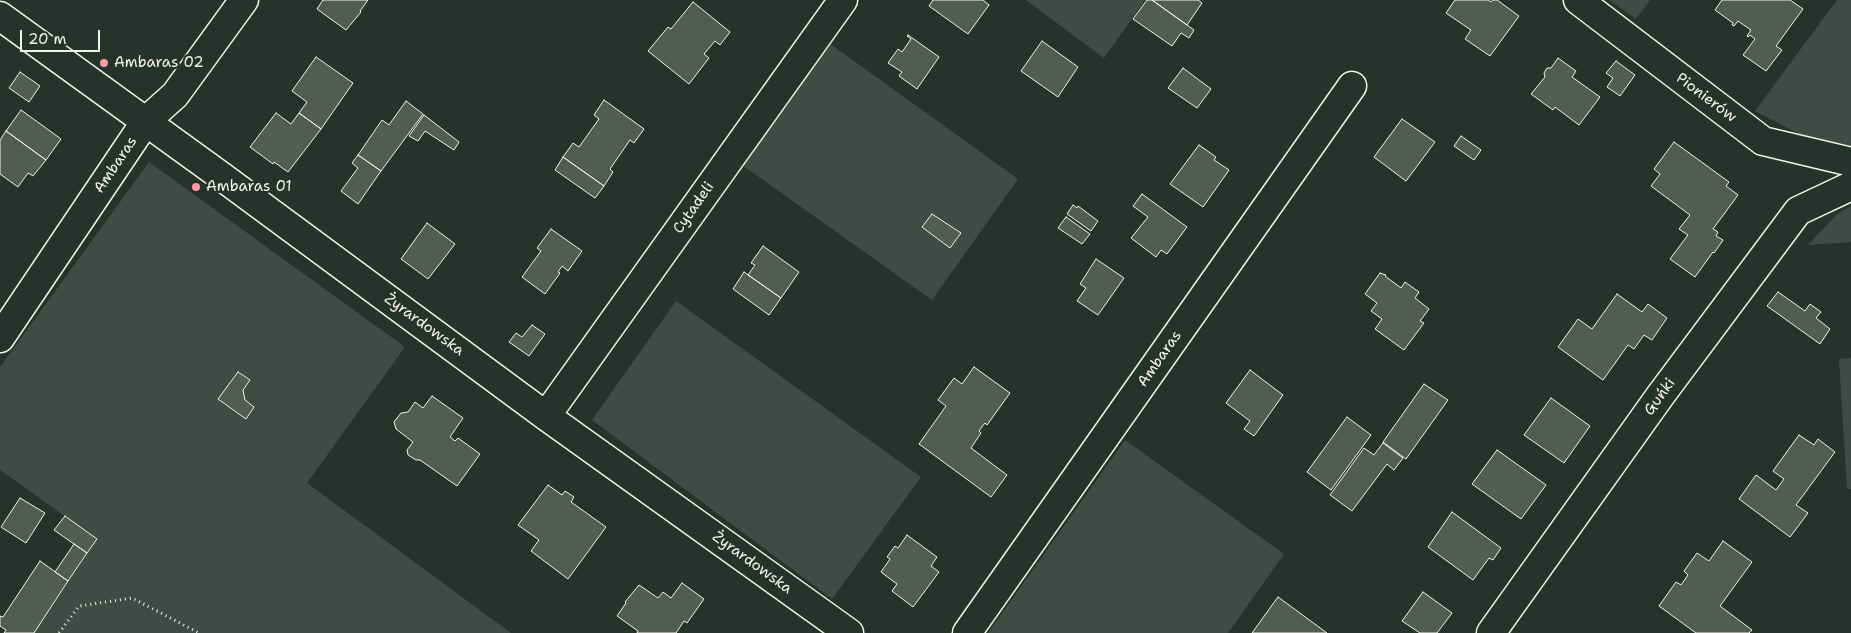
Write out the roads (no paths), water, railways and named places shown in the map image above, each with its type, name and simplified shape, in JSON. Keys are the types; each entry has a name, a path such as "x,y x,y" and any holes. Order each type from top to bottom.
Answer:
{"street":[{"name":"Ambaras","path":"0,338 146,121 174,95 244,0"},
{"name":"Cytadeli","path":"546,416 842,0"},
{"name":"Pionierów","path":"1578,0 1764,141 1851,162"},
{"name":"Żyrardowska","path":"0,16 146,121 546,416 849,633"},
{"name":"Ambaras","path":"968,633 1352,86"},
{"name":"Guńki","path":"1491,633 1660,396 1798,212 1851,186"}],"place":[{"name":"Ambaras 02","path":"104,63"},
{"name":"Ambaras 01","path":"196,187"}]}
